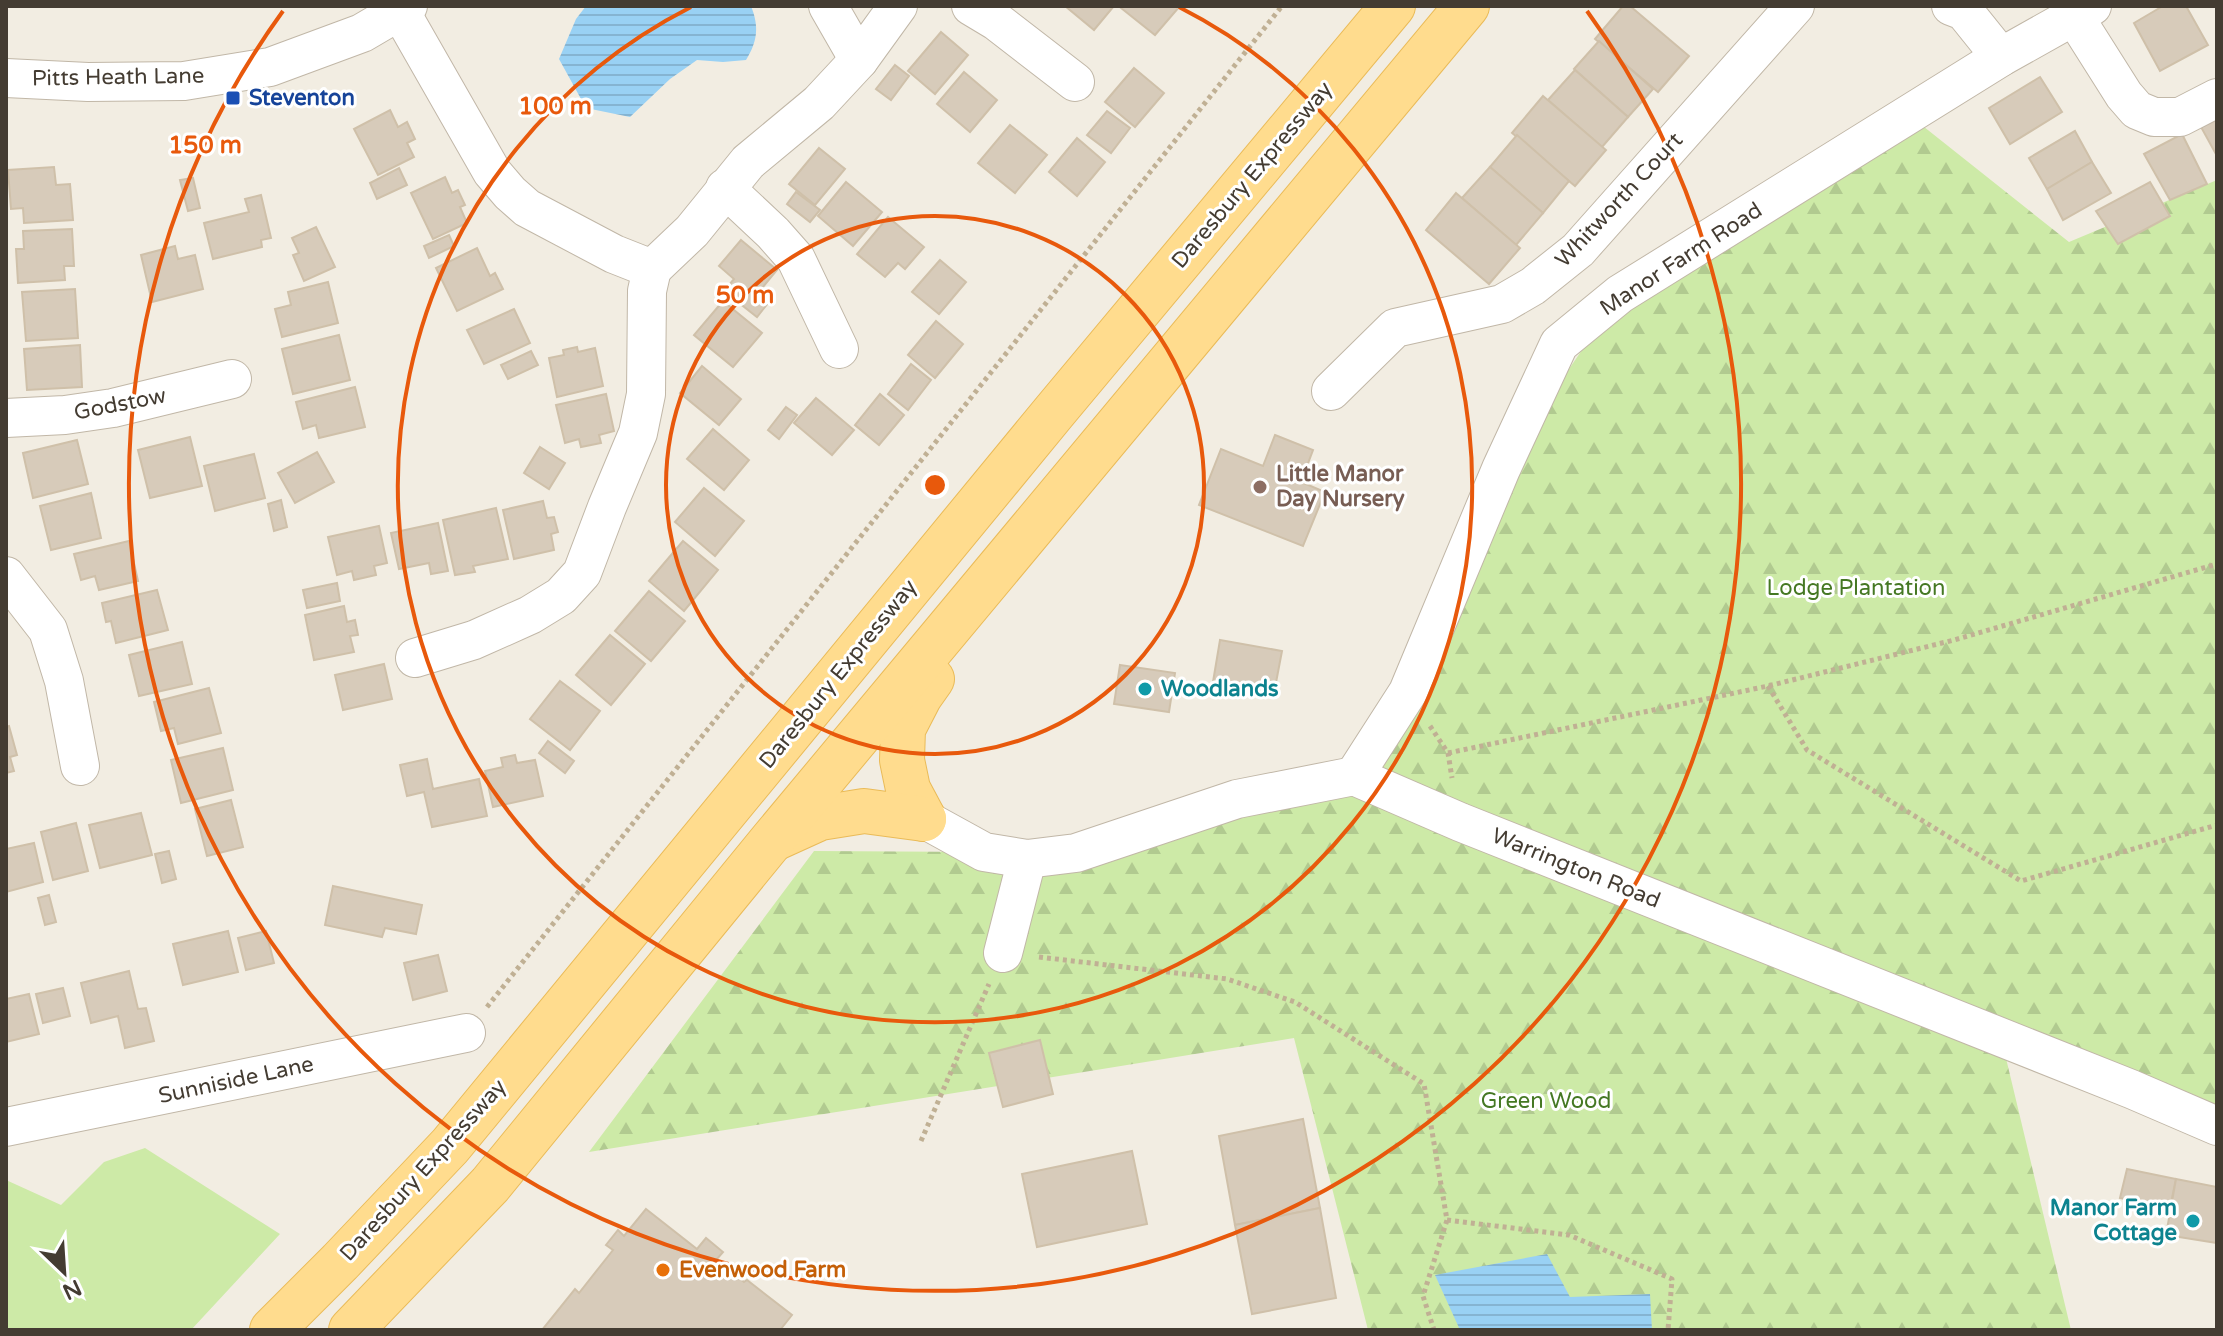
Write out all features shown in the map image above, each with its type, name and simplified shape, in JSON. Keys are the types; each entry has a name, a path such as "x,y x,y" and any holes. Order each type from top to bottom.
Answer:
{"main road":[{"name":"Daresbury Expressway","path":"272,1330 450,1146 1043,424 1393,6"},
{"path":"351,1330 490,1185 772,840 1467,6"},
{"path":"924,819 908,789 902,760 903,729 920,696 1066,486"},
{"path":"772,840 820,818 864,811 924,819"}],"street":[{"path":"828,6 859,60"},
{"path":"415,658 474,640 530,615 561,596 582,573 638,433 646,394 647,291 652,269 692,231 748,162 819,103 859,60 898,6"},
{"path":"971,6 996,21 1075,82"},
{"name":"Whitworth Court","path":"1331,391 1395,328 1502,304 1533,286 1578,250 1795,6"},
{"path":"1951,6 1964,11 2001,57"},
{"path":"404,9 492,172 510,193 527,208 614,254 652,269"},
{"name":"Pitts Heath Lane","path":"6,78 88,82 184,81 270,67 362,33 404,9"},
{"path":"2083,11 2124,95 2137,110 2154,117 2180,117 2217,98"},
{"name":"Manor Farm Road","path":"1354,776 1408,692 1495,483 1559,344 1620,294 2001,57 2083,11"},
{"path":"725,188 796,259 839,349"},
{"name":"Godstow","path":"6,418 65,415 113,408 232,379"},
{"path":"6,576 48,630 64,681 80,766"},
{"path":"924,819 984,852 1027,859 1076,853 1237,799 1354,776"},
{"name":"Warrington Road","path":"1354,776 1460,822 2217,1126"},
{"path":"1003,953 1027,859"},
{"name":"Sunniside Lane","path":"6,1127 466,1033"},
{"path":"256,1330 340,1262"}],"path":[{"path":"466,1033 1282,6"},
{"path":"1448,753 1768,686 1954,640 2217,564"},
{"path":"1768,686 1807,750 2021,881 2217,825"},
{"path":"1408,692 1448,753 1460,822"},
{"path":"921,1141 1003,953 1227,979 1295,1002 1424,1084 1447,1220 1423,1296 1434,1330"},
{"path":"1447,1220 1569,1235 1672,1279 1668,1330"}],"green space":[{"path":"1909,115 2069,242 2217,180 2217,1131 1999,1029 2071,1330 1368,1330 1294,1038 589,1152 814,851 984,852 1027,859 1354,775 1501,469 1620,294"},
{"path":"145,1148 280,1234 191,1330 6,1330 6,1180 61,1205 104,1162"}],"water":[{"path":"586,6 751,6 756,27 755,40 746,60 697,60 670,79 630,117 586,108 559,59 576,19"},
{"path":"1547,1254 1570,1297 1650,1294 1652,1330 1460,1330 1435,1275"}],"building":[{"path":"1065,6 1114,6 1094,30"},
{"path":"1180,6 1155,35 1121,8"},
{"path":"1623,6 1630,6 1689,56 1658,92 1595,39"},
{"path":"2163,6 2186,6 2208,45 2160,71 2134,23"},
{"path":"941,32 968,55 935,94 908,71"},
{"path":"1599,41 1653,89 1628,117 1574,69"},
{"path":"895,65 909,76 891,100 876,89"},
{"path":"1134,68 1164,93 1135,127 1105,102"},
{"path":"1575,70 1628,117 1602,147 1548,100"},
{"path":"964,72 997,100 970,132 937,104"},
{"path":"2040,77 2062,112 2010,144 1989,108"},
{"path":"1543,96 1606,150 1575,186 1512,133"},
{"path":"390,110 398,127 407,122 415,139 407,143 414,157 378,175 354,129"},
{"path":"1107,111 1130,128 1111,153 1087,135"},
{"path":"2217,118 2217,156 2201,127"},
{"path":"1010,125 1047,155 1015,193 978,163"},
{"path":"2075,131 2092,162 2047,189 2029,158"},
{"path":"2182,134 2207,184 2170,200 2144,154"},
{"path":"1517,135 1569,181 1543,213 1490,167"},
{"path":"1077,138 1105,162 1077,196 1049,172"},
{"path":"819,148 845,169 815,205 789,184"},
{"path":"2092,162 2111,193 2063,220 2047,189"},
{"path":"54,167 56,185 70,184 73,220 24,223 23,208 11,209 8,170"},
{"path":"1490,167 1543,213 1516,245 1462,198"},
{"path":"399,168 407,185 377,199 370,183"},
{"path":"445,177 452,193 458,190 465,205 460,207 467,223 433,239 411,193"},
{"path":"193,178 200,208 188,211 180,180"},
{"path":"846,182 882,212 853,246 818,216"},
{"path":"2150,182 2170,216 2118,244 2096,211"},
{"path":"796,192 820,210 810,222 787,204"},
{"path":"1456,193 1520,248 1489,284 1426,230"},
{"path":"261,195 271,238 261,240 262,247 213,259 204,223 249,212 245,199"},
{"path":"888,217 924,247 905,269 898,263 885,277 857,254"},
{"path":"316,227 335,267 304,281 293,255 299,253 292,238"},
{"path":"72,229 74,266 64,266 65,280 18,283 16,249 24,249 23,231"},
{"path":"449,235 454,246 429,258 424,246"},
{"path":"741,240 777,270 758,293 769,302 757,317 724,291 734,279 719,266"},
{"path":"175,246 178,259 195,255 203,289 152,302 141,255"},
{"path":"477,248 490,276 495,273 503,289 457,311 436,268"},
{"path":"940,260 966,282 939,314 912,292"},
{"path":"328,282 338,323 282,337 275,309 291,305 288,292"},
{"path":"75,289 78,338 26,341 22,292"},
{"path":"723,301 762,333 733,367 694,335"},
{"path":"514,309 530,343 484,364 467,330"},
{"path":"936,321 963,344 935,378 908,355"},
{"path":"339,335 350,380 293,394 282,349"},
{"path":"80,345 82,387 27,390 24,349"},
{"path":"577,347 578,352 595,348 603,386 557,397 549,358 564,355 563,350"},
{"path":"531,351 538,365 508,379 501,365"},
{"path":"911,364 931,380 908,410 888,394"},
{"path":"702,366 741,399 719,425 680,393"},
{"path":"355,387 365,427 319,438 316,425 303,429 296,402"},
{"path":"606,394 614,431 599,435 601,443 581,447 579,439 565,443 556,405"},
{"path":"880,394 904,415 879,445 855,425"},
{"path":"816,398 854,430 832,455 794,423"},
{"path":"786,407 797,415 779,439 768,430"},
{"path":"713,429 749,460 724,490 687,459"},
{"name":"Little Manor Day Nursery","path":"1275,435 1313,450 1301,482 1325,492 1303,546 1199,505 1221,449 1263,466"},
{"path":"190,437 202,486 150,498 138,450"},
{"path":"77,440 88,484 33,498 23,453"},
{"path":"540,447 565,463 549,489 524,473"},
{"path":"317,452 334,482 295,503 278,473"},
{"path":"254,454 265,498 215,511 204,466"},
{"path":"704,488 744,521 715,556 675,522"},
{"path":"91,493 101,538 51,550 40,506"},
{"path":"281,500 287,527 274,531 268,504"},
{"path":"543,501 547,518 554,517 558,532 551,534 554,550 514,559 503,510"},
{"path":"496,508 508,559 473,566 475,572 455,575 443,520"},
{"path":"438,523 448,571 431,574 429,563 399,569 391,533"},
{"path":"379,526 387,563 374,566 376,575 354,580 352,571 337,575 328,537"},
{"path":"129,541 138,581 99,590 95,576 81,580 74,554"},
{"path":"683,541 718,570 684,611 649,581"},
{"path":"337,583 340,601 307,608 303,590"},
{"path":"157,590 168,630 116,643 111,621 106,622 102,603"},
{"path":"649,591 685,621 651,661 615,631"},
{"path":"344,606 347,622 355,620 358,635 350,636 354,652 314,660 305,615"},
{"path":"610,635 645,664 611,705 576,675"},
{"path":"1220,640 1282,651 1274,693 1213,682"},
{"path":"182,642 192,684 139,696 129,655"},
{"path":"384,664 392,699 343,710 335,675"},
{"name":"Woodlands","path":"1120,665 1175,673 1169,712 1114,704"},
{"path":"560,681 600,711 570,750 530,719"},
{"path":"209,688 221,733 178,744 174,728 161,731 154,702"},
{"path":"9,726 17,755 10,757 14,771 6,773 6,727"},
{"path":"548,741 574,761 565,773 539,753"},
{"path":"223,748 233,790 181,803 171,760"},
{"path":"515,755 517,763 535,760 543,796 493,807 485,771 503,767 501,758"},
{"path":"427,759 433,789 479,779 487,816 432,827 424,792 407,796 400,765"},
{"path":"231,800 243,847 207,856 195,809"},
{"path":"141,813 152,855 100,868 89,825"},
{"path":"76,823 88,871 53,880 41,832"},
{"path":"34,843 43,882 6,892 6,849"},
{"path":"169,851 176,879 162,883 155,854"},
{"path":"333,886 422,905 416,934 385,928 382,937 325,925"},
{"path":"49,895 56,922 45,925 38,898"},
{"path":"228,931 238,972 183,985 173,944"},
{"path":"266,931 274,963 246,970 238,938"},
{"path":"438,955 447,991 413,1000 404,963"},
{"path":"129,971 138,1009 146,1008 154,1041 125,1048 118,1016 91,1023 81,983"},
{"path":"63,988 70,1016 43,1023 36,994"},
{"path":"29,994 39,1034 6,1042 6,999"},
{"path":"1040,1040 1053,1094 1003,1107 989,1053"},
{"path":"1303,1119 1320,1208 1235,1225 1219,1136"},
{"path":"1132,1151 1147,1224 1037,1247 1022,1174"},
{"path":"2127,1169 2176,1179 2170,1208 2120,1198"},
{"name":"Manor Farm Cottage","path":"2176,1179 2217,1187 2217,1243 2166,1235"},
{"path":"1320,1208 1336,1298 1252,1314 1235,1225"},
{"name":"Evenwood Farm","path":"646,1209 697,1249 706,1238 723,1252 716,1260 792,1315 780,1330 542,1330 575,1289 579,1293 613,1250 606,1245 618,1230 624,1236"}],"place":[{"name":"Steventon","path":"233,98"},
{"name":"Little Manor Day Nursery","path":"1260,487"},
{"name":"Woodlands","path":"1145,689"},
{"name":"Manor Farm Cottage","path":"2193,1221"},
{"name":"Evenwood Farm","path":"663,1270"}],"park label":[{"name":"Lodge Plantation","path":"1856,588"},
{"name":"Green Wood","path":"1546,1101"}]}
